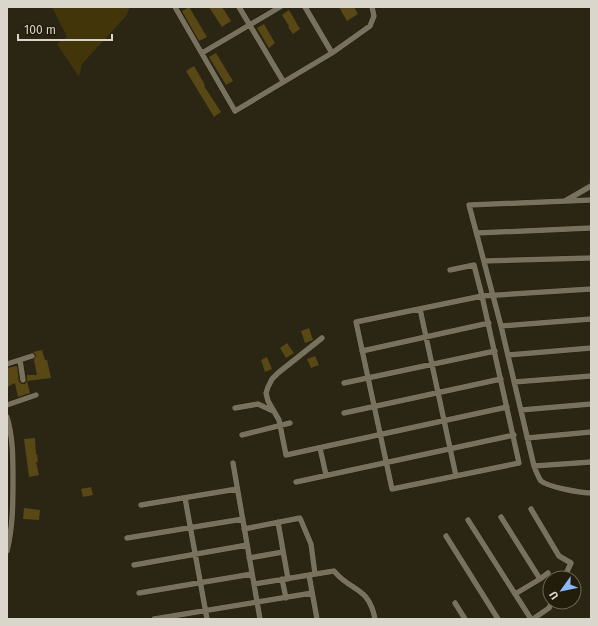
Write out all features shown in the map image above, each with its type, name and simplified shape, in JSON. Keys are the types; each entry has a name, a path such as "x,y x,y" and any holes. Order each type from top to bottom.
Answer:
{"street":[{"path":"175,7 235,111 332,53 370,26 374,16 372,7"},
{"path":"239,7 283,81"},
{"path":"202,53 280,7"},
{"path":"305,7 332,53"},
{"path":"565,201 591,186"},
{"path":"591,200 469,205 501,326 534,466 542,481 549,485 571,490 591,492"},
{"path":"477,233 591,228"},
{"path":"484,261 591,258"},
{"path":"450,270 474,264 482,296 495,351 514,435 519,463 392,489 356,322 482,296 591,290"},
{"path":"420,309 456,476"},
{"path":"501,326 591,320"},
{"path":"362,351 488,323"},
{"path":"322,338 272,379 266,393 268,401 279,420 286,455 507,407"},
{"path":"508,355 591,348"},
{"path":"344,383 495,351"},
{"path":"7,364 32,356"},
{"path":"20,360 23,380"},
{"path":"514,382 591,376"},
{"path":"344,413 501,379"},
{"path":"7,405 36,395"},
{"path":"235,408 258,404 275,413"},
{"path":"521,410 591,404"},
{"path":"7,417 11,433 13,456 7,551"},
{"path":"242,435 290,424"},
{"path":"527,438 591,432"},
{"path":"296,482 514,435"},
{"path":"320,448 326,475"},
{"path":"534,466 591,462"},
{"path":"233,463 260,619"},
{"path":"141,505 238,489"},
{"path":"185,498 207,619"},
{"path":"531,509 559,556 571,564 568,570"},
{"path":"502,517 540,579 515,594"},
{"path":"127,538 243,518"},
{"path":"244,528 300,518 311,544 312,593 317,619"},
{"path":"468,520 532,619 546,610"},
{"path":"278,522 283,552 286,598"},
{"path":"446,536 498,619"},
{"path":"134,565 247,546"},
{"path":"249,558 283,552"},
{"path":"254,584 334,571 368,598 375,619"},
{"path":"140,593 252,574"},
{"path":"154,619 312,593"},
{"path":"455,603 465,619"}],"shaded area":[{"path":"52,7 130,7 126,16 82,64 79,77 57,44 67,37"}],"building":[{"path":"189,7 207,37 199,41 182,11"},
{"path":"209,7 222,7 231,21 222,27"},
{"path":"339,7 354,7 358,14 347,21"},
{"path":"289,10 300,29 293,34 282,15"},
{"path":"264,24 275,43 269,48 257,28"},
{"path":"216,53 233,81 226,85 209,57"},
{"path":"194,66 205,85 204,86 221,112 214,117 186,71"},
{"path":"309,328 313,340 305,343 301,331"},
{"path":"287,343 294,353 286,358 280,348"},
{"path":"42,350 45,360 47,360 51,378 27,381 27,375 37,375 34,360 36,355 33,352"},
{"path":"315,356 319,365 311,368 307,359"},
{"path":"267,357 272,369 265,372 261,360"},
{"path":"17,366 19,382 25,384 27,381 30,393 18,397 15,383 7,387 7,368"},
{"path":"35,438 38,462 36,462 39,475 29,477 24,439"},
{"path":"91,487 93,495 83,497 81,489"},
{"path":"24,508 40,510 39,520 23,519"}]}
